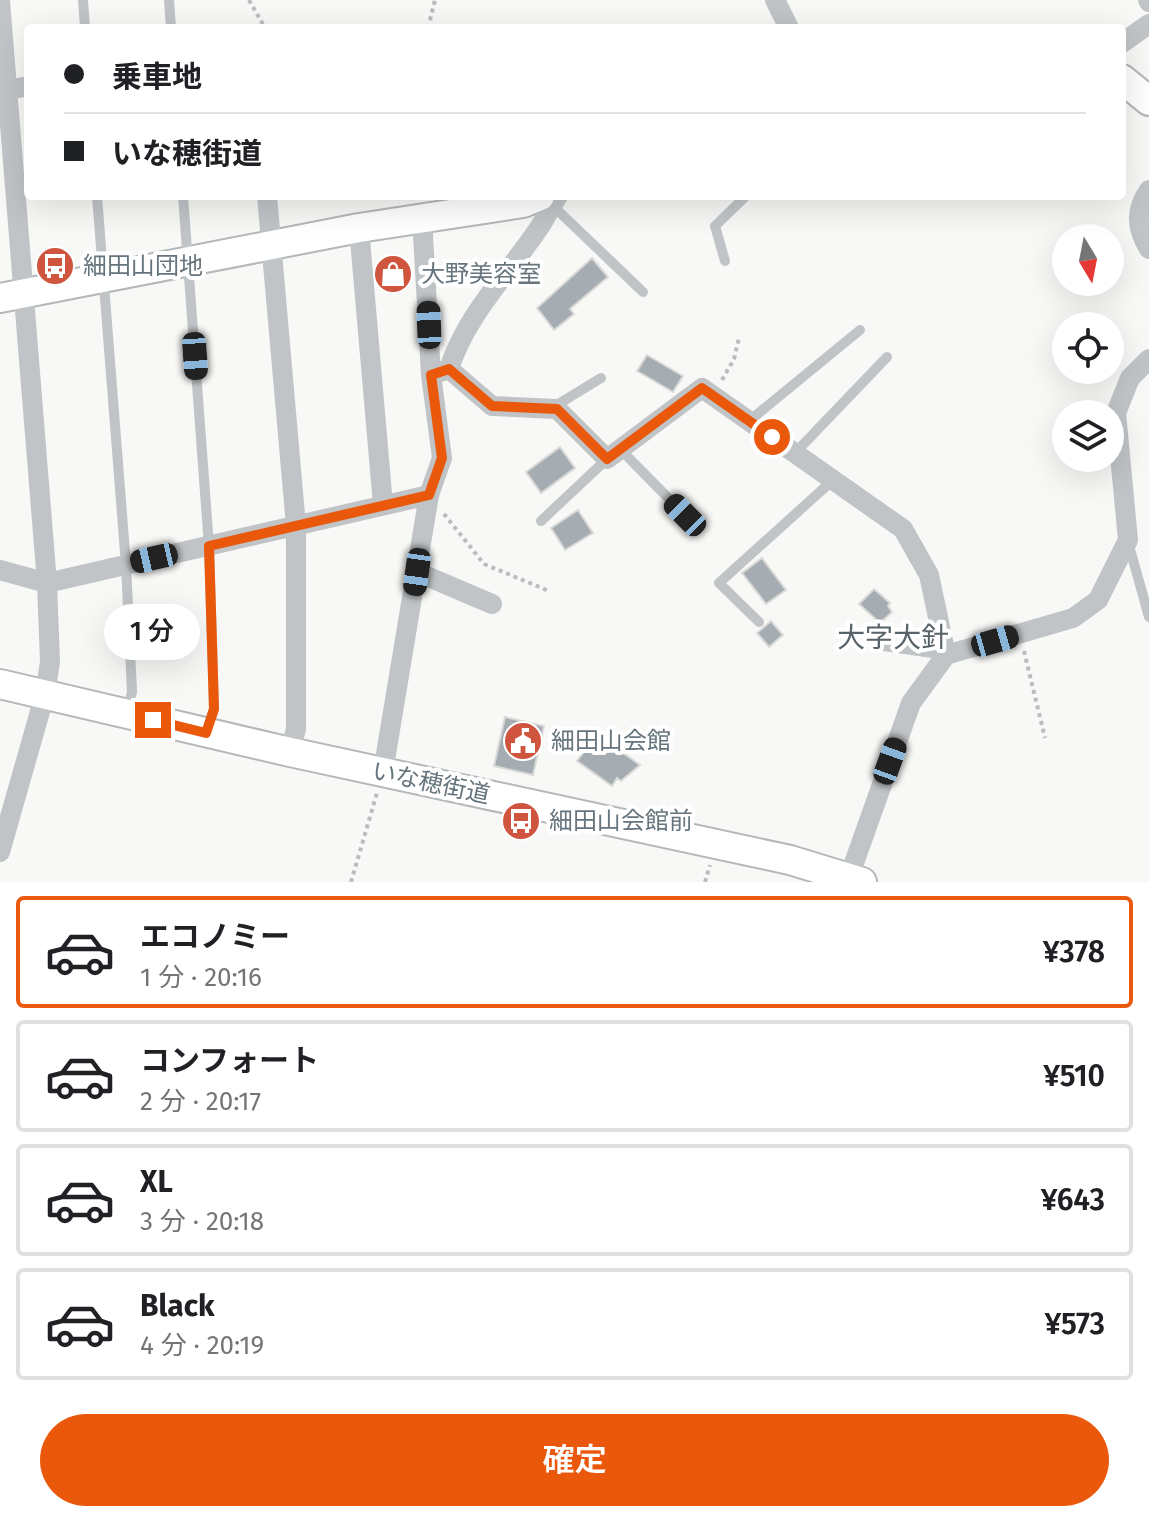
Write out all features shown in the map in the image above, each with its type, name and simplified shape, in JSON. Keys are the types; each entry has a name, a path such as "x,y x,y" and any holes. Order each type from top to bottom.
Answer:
{"street":[{"path":"775,0 787,24"},
{"path":"0,1 12,89 12,296 47,583 50,662 45,694 0,852"},
{"path":"1126,40 1149,24"},
{"path":"1126,82 1149,101"},
{"path":"1149,190 1139,205 1138,222 1149,249"},
{"path":"268,200 296,526 296,729 290,752"},
{"path":"12,296 359,228 543,200"},
{"path":"440,372 497,283 541,226 550,200"},
{"path":"383,772 429,495 442,458 440,372 422,218"},
{"path":"359,228 383,505"},
{"path":"855,880 911,703 946,655 1073,618 1098,600 1128,540 1116,413 1130,378 1149,359"},
{"path":"440,372 492,406 557,409 613,454 702,388 903,529 929,575 946,655"},
{"path":"0,570 47,583 429,495"},
{"path":"417,572 492,604"},
{"name":"いな穂街道","path":"0,684 290,752 775,857 855,880"}],"lane":[{"path":"83,0 85,24"},
{"path":"169,0 171,24"},
{"path":"97,200 126,565 132,692 126,714"},
{"path":"183,200 209,546 214,709 206,733"},
{"path":"551,200 643,292"},
{"path":"725,261 715,226 742,200"},
{"path":"749,421 860,330"},
{"path":"795,453 887,357"},
{"path":"557,409 560,403 601,378"},
{"path":"541,521 613,454 685,515"},
{"path":"759,622 719,583 833,480"},
{"path":"1128,540 1149,617"},
{"path":"884,646 946,655"}],"path":[{"path":"249,0 263,24"},
{"path":"429,24 435,0"},
{"path":"712,395 734,359 739,338"},
{"path":"429,495 484,564 549,591"},
{"path":"1020,633 1045,738"},
{"path":"351,882 383,772"}],"building":[{"path":"592,258 608,277 570,309 574,314 554,330 537,308"},
{"path":"408,264 410,281 377,284 375,267"},
{"path":"647,355 683,376 673,392 637,371"},
{"path":"560,447 575,468 541,493 526,472"},
{"path":"578,510 593,533 565,550 551,528"},
{"path":"762,558 786,590 766,604 742,573"},
{"path":"874,589 890,603 888,606 892,612 880,623 859,604"},
{"path":"771,621 783,635 769,647 757,633"},
{"path":"505,717 544,726 533,775 494,766"},
{"path":"597,734 640,765 621,781 617,778 612,786 577,761"}],"place":[{"name":"細田山団地","path":"55,266"},
{"name":"大野美容室","path":"393,274"},
{"name":"細田山会館","path":"523,741"},
{"name":"細田山会館前","path":"521,821"}],"district":[{"name":"大字大針","path":"893,637"}],"route":[{"path":"153,720 206,733 214,709 209,546 429,495 442,458 431,375 449,369 492,406 557,409 607,459 702,388 772,437"}]}
